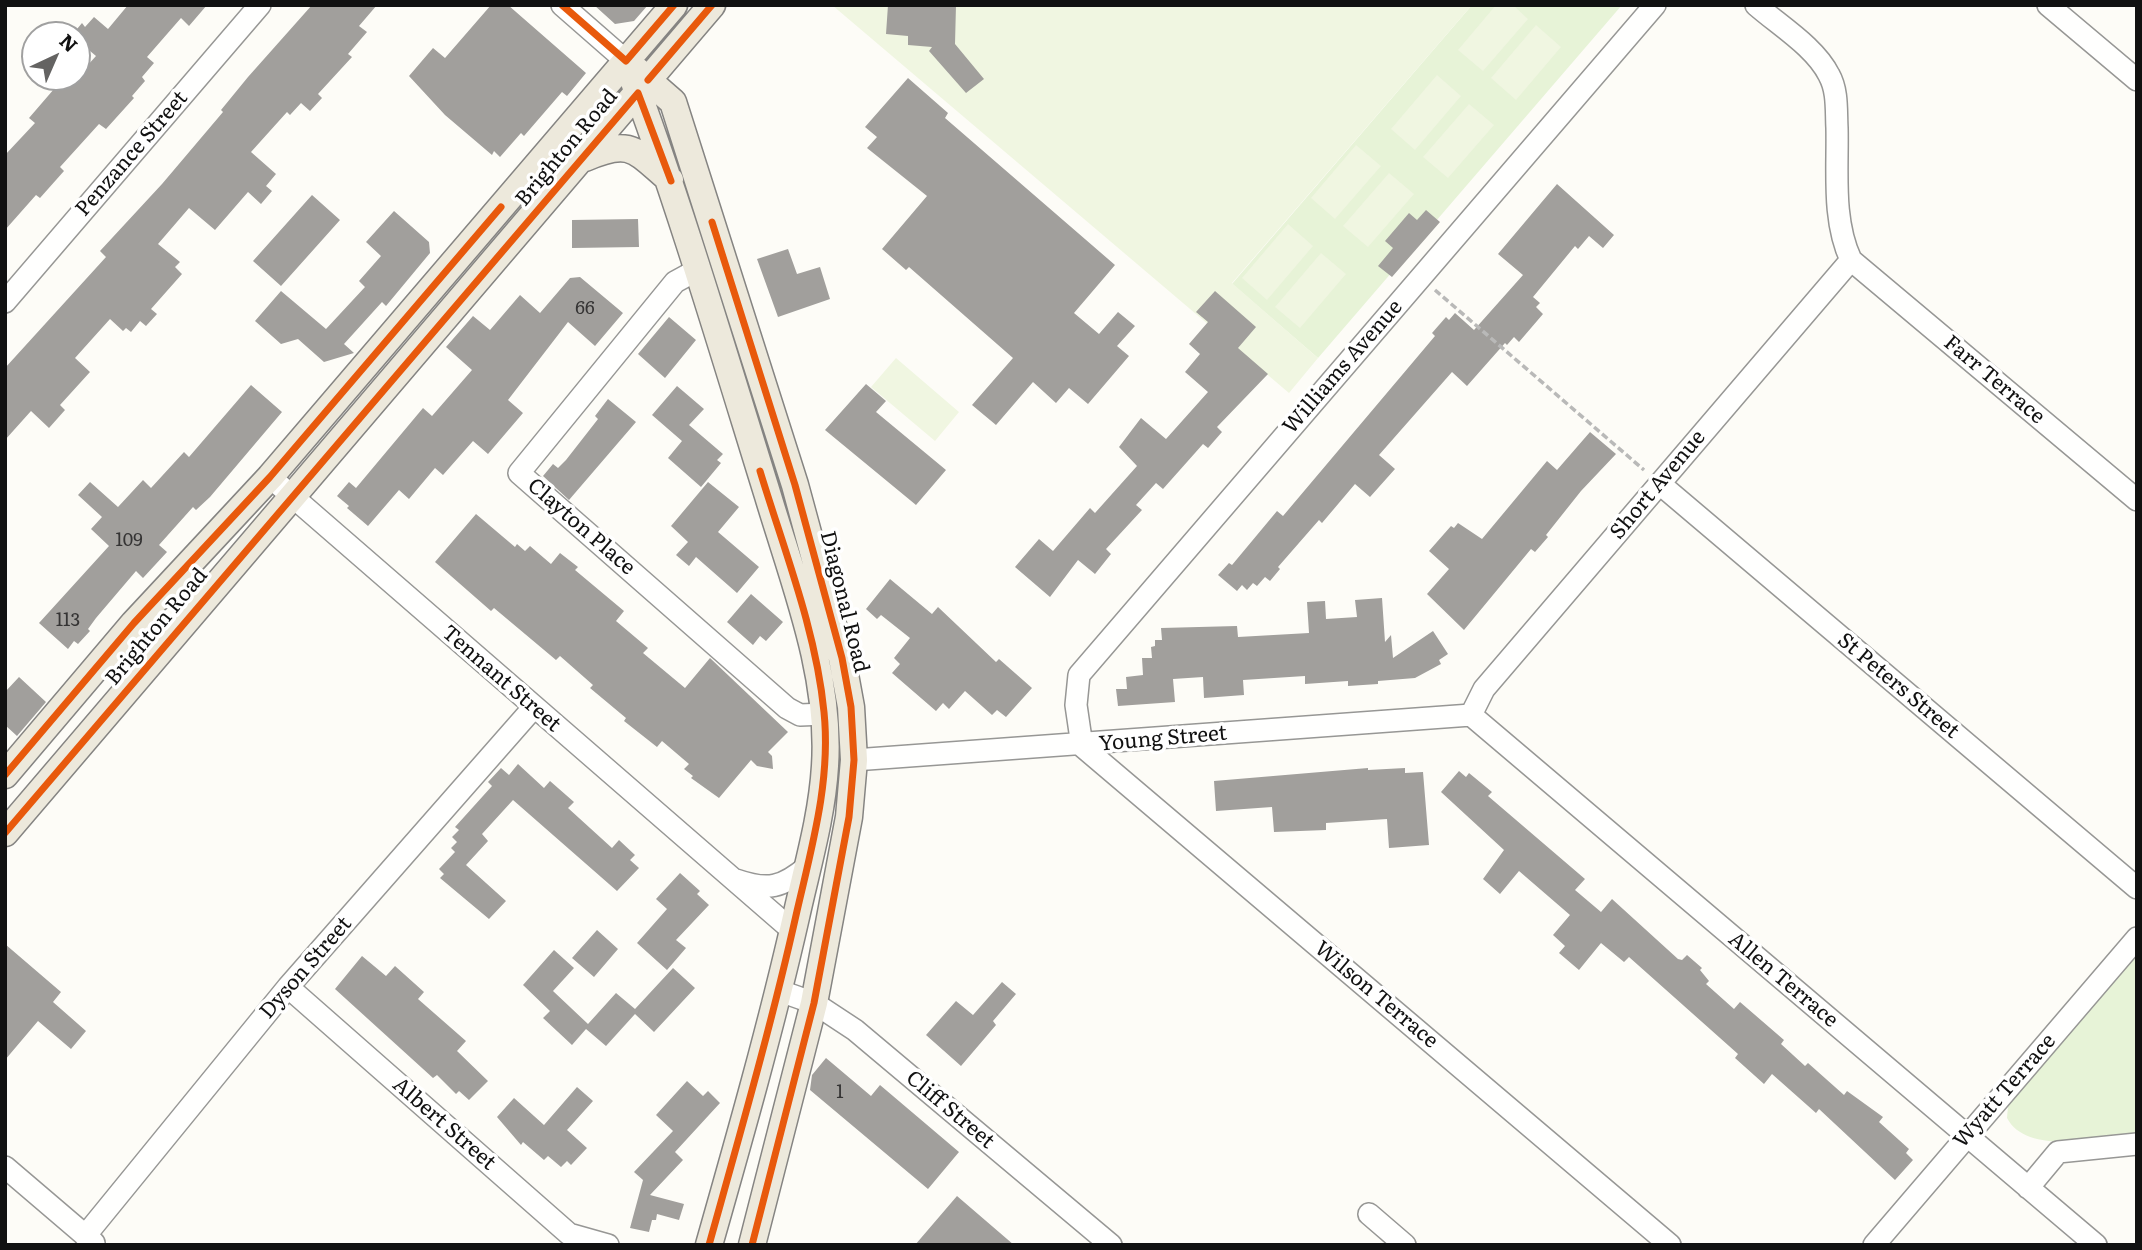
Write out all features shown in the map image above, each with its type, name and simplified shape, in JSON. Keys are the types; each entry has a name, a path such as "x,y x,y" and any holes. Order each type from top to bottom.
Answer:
{"main road":[{"name":"Brighton Road","path":"5,775 134,623 270,477 674,5"},
{"name":"Brighton Road","path":"8,823 712,5"},
{"name":"Diagonal Road","path":"626,61 643,87 817,662 825,714 825,765 819,816 780,991 709,1245"},
{"name":"Diagonal Road","path":"643,87 673,102 795,485 842,658 851,707 854,760 849,817 814,1003 752,1245"},
{"path":"581,160 620,146 638,154 671,181"}],"street":[{"name":"Penzance Street","path":"5,302 260,5"},
{"path":"562,5 626,61"},
{"name":"Williams Avenue","path":"1082,746 1076,705 1079,675 1655,5"},
{"path":"1756,5 1808,50 1831,77 1836,99 1840,222 1843,244 1851,260"},
{"path":"2049,5 2137,80"},
{"name":"Short Avenue","path":"1471,715 1484,689 1851,260"},
{"name":"Farr Terrace","path":"1851,260 2137,500"},
{"name":"Clayton Place","path":"697,270 675,282 519,473 787,708 800,715 825,714"},
{"name":"Tennant Street","path":"270,477 793,931"},
{"name":"St Peters Street","path":"1660,484 2137,888"},
{"name":"Dyson Street","path":"90,1240 288,987 534,707"},
{"name":"Young Street","path":"854,760 1082,746 1471,715"},
{"name":"Allen Terrace","path":"1471,715 2096,1245"},
{"name":"Wilson Terrace","path":"1082,746 1670,1245"},
{"path":"734,880 757,887 787,883 808,866"},
{"name":"Wyatt Terrace","path":"1874,1245 2137,938"},
{"name":"Albert Street","path":"288,987 569,1234 608,1245"},
{"name":"Cliff Street","path":"780,991 814,1003 864,1037 1111,1245"},
{"path":"804,1044 813,1033 827,1027 864,1037"},
{"path":"2028,1188 2059,1152 2137,1144"},
{"path":"5,1167 90,1240"},
{"path":"1369,1214 1405,1245"}],"path":[{"path":"1420,278 1660,484"}],"green space":[{"path":"832,5 1472,5 1232,283 1318,358 1289,393"},
{"path":"1472,5 1622,5 1318,358 1232,284"},
{"path":"1496,5 1513,5 1528,19 1483,71 1458,50"},
{"path":"1536,25 1561,47 1516,100 1491,78"},
{"path":"1437,75 1461,96 1415,150 1391,129"},
{"path":"1469,104 1494,125 1448,178 1423,157"},
{"path":"1356,145 1381,166 1335,219 1311,198"},
{"path":"1389,173 1414,194 1368,247 1343,226"},
{"path":"1288,224 1313,246 1267,300 1242,278"},
{"path":"1321,253 1346,274 1300,328 1275,307"},
{"path":"896,358 959,412 935,441 871,387"},
{"path":"2137,955 2137,1135 2066,1142 2047,1141 2017,1130 2007,1118 2008,1106"}],"building":[{"path":"128,5 207,5 189,26 181,18 147,57 154,63 142,77 145,81 132,96 134,98 106,129 99,124 60,167 64,171 40,198 36,195 5,230 5,155 35,123 29,118 52,91 91,91 91,62 96,56 91,52 90,21 94,17 108,29"},
{"path":"312,5 377,5 359,26 367,32 348,54 352,57 318,94 322,98 310,111 301,103 290,115 287,112 251,152 276,174 266,186 272,191 261,204 248,192 215,230 189,208 158,244 180,262 175,267 182,274 151,309 157,314 146,326 140,321 131,332 126,328 123,331 110,319 75,358 90,372 60,405 65,410 49,428 31,411 5,440 5,368 106,257 100,251 162,184 223,112 221,110 248,77"},
{"path":"491,5 508,5 586,73 567,96 562,92 524,136 521,133 500,157 494,151 492,155 445,115 409,76 433,48 445,58"},
{"path":"594,5 648,5 634,21 615,24"},
{"path":"888,5 956,5 955,44 984,79 966,93 929,51 932,47 908,45 908,36 886,34"},
{"path":"908,78 948,113 945,118 1115,265 1074,313 1099,334 1118,312 1135,326 1117,346 1129,356 1088,404 1069,388 1056,403 1033,382 996,425 972,405 1013,358 909,267 906,270 882,249 927,196 867,148 877,137 865,127"},
{"path":"1557,184 1614,235 1603,248 1589,236 1578,249 1575,246 1533,297 1540,303 1536,307 1543,314 1519,342 1514,337 1507,345 1505,343 1467,386 1452,372 1379,455 1395,469 1370,497 1355,484 1322,523 1319,520 1278,567 1280,569 1270,581 1265,577 1257,586 1253,583 1247,590 1242,585 1237,591 1218,575 1229,563 1232,565 1277,511 1283,516 1435,336 1432,333 1446,317 1449,320 1455,313 1474,330 1523,275 1498,254"},
{"path":"312,195 340,220 281,286 253,261"},
{"path":"1426,210 1440,222 1392,277 1378,266 1393,248 1385,241 1409,213 1417,220"},
{"path":"394,211 429,242 430,253 386,306 382,302 344,344 354,353 324,362 298,339 281,344 255,321 281,291 326,329 365,287 359,281 381,256 366,242"},
{"path":"638,219 639,247 572,248 572,220"},
{"path":"788,249 797,274 820,267 830,299 778,317 757,259"},
{"path":"580,277 623,313 595,346 568,322 508,400 523,413 488,454 473,441 443,475 435,468 409,499 399,490 368,526 347,508 349,506 337,496 349,482 356,488 423,408 432,416 472,370 446,347 473,316 490,330 520,295 540,313 570,278"},
{"path":"1215,291 1256,327 1238,348 1268,374 1217,427 1222,432 1208,448 1203,444 1163,489 1156,483 1136,505 1142,510 1106,549 1111,554 1095,574 1078,560 1050,597 1015,567 1039,539 1053,551 1090,508 1095,513 1137,466 1119,447 1141,418 1166,439 1208,392 1185,372 1200,354 1189,344 1208,322 1196,312"},
{"path":"669,317 696,340 665,378 638,354"},
{"path":"866,384 886,401 876,412 946,470 916,505 825,430"},
{"path":"251,385 282,412 210,497 196,510 193,507 159,545 167,552 143,578 136,571 96,618 88,629 90,631 78,644 74,641 68,649 39,623 109,546 91,529 102,517 78,495 90,482 118,507 143,480 151,488 184,452 189,457"},
{"path":"677,386 704,409 689,425 723,454 717,460 721,463 701,487 668,458 682,441 652,415"},
{"path":"608,399 636,422 569,500 543,476 553,464 558,468 566,460 598,419 595,416"},
{"path":"1590,432 1616,454 1581,491 1546,535 1548,537 1535,552 1531,549 1464,630 1427,594 1449,569 1429,551 1451,526 1454,528 1458,523 1482,539 1547,461 1557,470"},
{"path":"708,482 739,507 718,532 759,567 737,593 696,557 689,566 676,555 688,542 671,526"},
{"path":"476,514 515,547 517,544 525,551 530,546 551,564 560,553 578,567 575,570 624,611 616,621 648,648 643,653 685,688 710,658 788,732 768,752 772,756 773,769 757,766 751,760 719,798 691,778 693,776 684,769 689,764 662,741 657,747 624,721 626,718 590,688 593,685 560,656 556,660 494,608 491,611 435,562"},
{"path":"890,579 932,614 938,607 996,662 999,659 1032,688 1006,717 997,710 992,715 965,691 949,709 943,703 936,711 892,673 900,664 894,658 910,638 881,615 877,619 866,609"},
{"path":"751,594 783,622 766,641 760,636 753,645 727,622"},
{"path":"1382,598 1385,642 1391,635 1393,658 1433,631 1448,654 1439,660 1441,664 1415,678 1378,681 1378,684 1348,686 1348,681 1305,684 1305,676 1243,680 1244,695 1204,698 1203,677 1173,679 1175,702 1118,706 1116,689 1127,689 1126,677 1143,675 1142,658 1152,658 1151,647 1155,646 1155,640 1162,640 1161,628 1237,626 1238,637 1309,633 1307,602 1325,601 1326,619 1357,617 1355,600"},
{"path":"19,677 46,702 17,736 5,725 5,692"},
{"path":"518,764 544,788 550,781 574,802 568,808 612,848 619,840 635,855 630,860 639,868 617,891 513,800 482,834 488,841 466,865 506,901 489,919 440,878 444,874 439,869 455,852 451,848 457,842 452,837 459,830 455,827 492,786 488,782 501,768 509,775"},
{"path":"1368,768 1405,768 1405,773 1423,772 1429,845 1389,848 1387,819 1326,823 1326,830 1274,832 1272,807 1216,811 1214,781"},
{"path":"1459,771 1466,777 1469,773 1492,792 1488,796 1585,879 1575,890 1601,912 1612,899 1678,959 1682,960 1687,955 1702,968 1700,970 1709,981 1706,984 1734,1009 1740,1002 1784,1040 1781,1044 1805,1066 1808,1063 1844,1095 1847,1091 1883,1117 1879,1122 1909,1149 1906,1153 1913,1160 1895,1180 1819,1109 1816,1113 1772,1074 1764,1084 1735,1058 1738,1054 1629,957 1624,962 1601,943 1579,970 1559,953 1565,946 1553,935 1570,915 1519,871 1500,894 1483,879 1504,850 1441,792"},
{"path":"680,873 700,891 697,894 709,905 676,940 686,948 667,970 637,943 667,909 656,899"},
{"path":"597,930 618,949 594,977 572,958"},
{"path":"5,944 61,992 53,1002 86,1031 71,1049 38,1021 5,1060"},
{"path":"554,950 574,968 553,991 588,1024 616,993 635,1009 673,968 695,988 654,1032 635,1014 606,1046 586,1029 572,1045 543,1018 550,1011 523,985"},
{"path":"362,956 386,976 395,966 424,992 418,999 466,1041 457,1051 488,1081 469,1100 459,1091 456,1094 437,1075 433,1078 335,989"},
{"path":"1002,982 1016,994 993,1021 996,1025 961,1066 926,1035 956,1001 973,1015"},
{"path":"826,1058 871,1096 880,1085 959,1152 928,1189 810,1090 812,1075"},
{"path":"687,1081 703,1096 708,1091 720,1103 675,1152 683,1160 650,1195 684,1204 679,1220 657,1214 656,1220 652,1220 649,1232 630,1228 643,1180 634,1172 673,1131 656,1115"},
{"path":"577,1087 593,1101 567,1130 587,1148 571,1165 567,1161 561,1167 548,1156 544,1160 523,1142 521,1145 497,1117 514,1098 544,1125"},
{"path":"957,1196 1014,1245 915,1245"}],"cycle path":[{"path":"562,5 626,61 674,5"},
{"path":"648,80 712,5"},
{"path":"5,833 638,93 671,181"},
{"path":"5,775 134,623 270,477 501,207"},
{"path":"712,222 795,485 842,658 851,707 854,760 849,817 814,1003 752,1245"},
{"path":"709,1245 787,953 814,837 825,763 824,712 814,651 798,590 760,471"}]}
